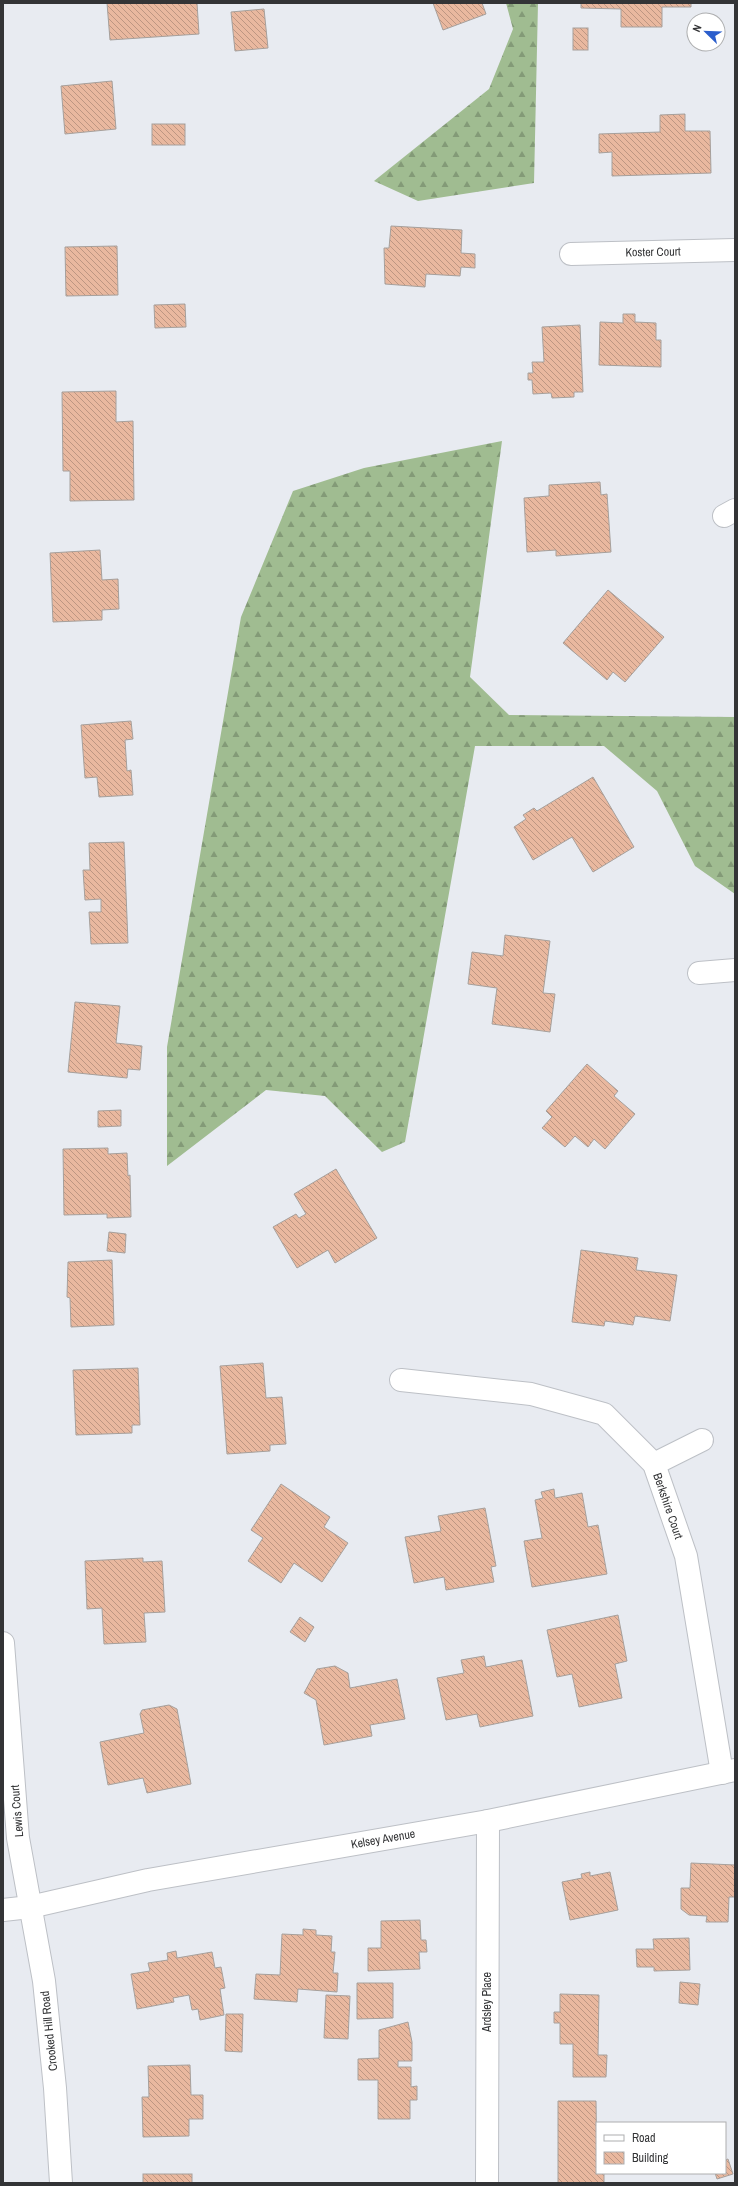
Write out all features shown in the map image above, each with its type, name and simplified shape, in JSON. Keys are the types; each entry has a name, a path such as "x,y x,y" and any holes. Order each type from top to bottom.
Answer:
{"street":[{"name":"Koster Court","path":"571,254 735,250"},
{"path":"699,973 735,970"},
{"name":"Berkshire Court","path":"401,1380 532,1394 604,1414 654,1464 686,1556 729,1771"},
{"path":"654,1464 702,1440"},
{"name":"Lewis Court","path":"3,1643 18,1838 30,1907"},
{"name":"Kelsey Avenue","path":"30,1907 148,1880 488,1821 729,1771"},
{"name":"Ardsley Place","path":"487,2183 488,1821"},
{"path":"3,1910 30,1907"},
{"name":"Crooked Hill Road","path":"30,1907 44,1981 55,2088 61,2183"}],"green space":[{"path":"506,3 538,3 534,183 418,201 374,181 489,89 513,29"},
{"path":"502,441 470,677 509,715 735,717 735,894 695,866 657,791 604,746 475,746 405,1142 382,1152 325,1096 266,1090 167,1166 167,1047 241,617 293,491 364,468"}],"building":[{"path":"107,3 197,3 199,34 110,40"},
{"path":"433,3 482,3 486,14 443,30"},
{"path":"581,3 691,3 691,7 662,7 662,27 621,27 621,9 581,8"},
{"path":"264,9 268,48 235,51 231,12"},
{"path":"573,28 588,28 588,50 573,50"},
{"path":"112,81 116,129 65,134 61,86"},
{"path":"685,114 685,131 710,131 711,173 612,176 612,152 599,153 599,134 660,132 660,115"},
{"path":"152,124 185,124 185,145 152,145"},
{"path":"391,226 462,230 461,253 475,254 475,268 461,267 460,276 426,274 425,287 385,284 384,248 389,248"},
{"path":"117,246 118,295 66,296 65,247"},
{"path":"185,304 186,327 155,328 154,305"},
{"path":"623,314 635,314 635,322 656,323 656,340 661,340 661,367 599,365 600,322 623,323"},
{"path":"580,325 583,392 574,392 574,397 552,398 551,393 533,394 532,380 528,380 528,373 533,373 532,362 544,362 542,327"},
{"path":"116,391 116,422 133,421 134,500 70,501 70,471 63,471 62,392"},
{"path":"600,482 601,495 607,494 611,552 556,556 556,550 527,552 524,498 549,496 549,485"},
{"path":"100,550 102,580 118,579 119,609 102,610 102,620 53,622 50,553"},
{"path":"608,590 664,637 625,682 613,672 607,680 563,643"},
{"path":"131,721 133,739 125,740 127,771 131,770 133,795 99,797 97,777 85,778 81,725"},
{"path":"593,777 634,847 593,872 572,837 533,860 514,827 526,819 523,815 534,808 537,811"},
{"path":"124,842 128,943 91,944 89,912 101,912 101,899 85,900 83,870 90,870 89,843"},
{"path":"505,935 550,941 543,993 555,994 550,1032 492,1024 497,988 468,984 472,952 503,956"},
{"path":"75,1002 120,1006 116,1043 142,1046 140,1070 128,1069 127,1078 68,1072"},
{"path":"587,1064 618,1091 614,1096 635,1114 605,1149 594,1139 588,1147 575,1136 565,1147 542,1128 552,1117 546,1111"},
{"path":"121,1110 121,1126 98,1127 98,1111"},
{"path":"108,1148 108,1154 127,1153 128,1176 130,1175 131,1217 107,1218 107,1214 64,1215 63,1149"},
{"path":"336,1169 377,1238 335,1263 328,1250 297,1268 273,1227 296,1214 299,1218 306,1214 294,1194"},
{"path":"109,1232 126,1234 125,1253 107,1251"},
{"path":"581,1250 638,1258 636,1270 677,1275 670,1321 635,1316 633,1325 605,1321 604,1326 572,1322"},
{"path":"112,1260 114,1325 71,1327 70,1298 67,1297 68,1262"},
{"path":"263,1363 266,1398 282,1397 286,1444 270,1445 270,1451 227,1454 220,1366"},
{"path":"138,1368 140,1425 132,1425 132,1433 76,1435 73,1370"},
{"path":"281,1484 330,1517 324,1527 348,1543 322,1582 294,1563 281,1583 248,1561 263,1538 251,1530"},
{"path":"554,1489 555,1498 582,1493 588,1527 598,1525 607,1574 532,1587 524,1541 542,1538 535,1500 543,1498 541,1492"},
{"path":"485,1508 496,1566 491,1567 494,1582 446,1590 444,1577 414,1583 405,1537 441,1531 438,1516"},
{"path":"143,1558 143,1562 162,1561 165,1612 144,1613 146,1642 104,1644 102,1608 87,1609 85,1561"},
{"path":"618,1615 627,1661 615,1664 622,1698 579,1707 572,1674 557,1677 547,1630"},
{"path":"300,1617 314,1627 305,1642 290,1632"},
{"path":"484,1656 486,1667 522,1660 533,1716 480,1727 477,1714 446,1720 437,1678 464,1673 461,1660"},
{"path":"335,1666 348,1673 350,1688 397,1679 405,1719 370,1725 372,1736 324,1745 316,1700 304,1693 317,1669"},
{"path":"169,1705 177,1709 191,1784 147,1793 143,1778 108,1785 100,1742 144,1733 140,1714 142,1710"},
{"path":"691,1863 735,1865 735,1897 729,1897 728,1922 706,1922 707,1916 689,1915 681,1909 681,1888 690,1888"},
{"path":"590,1872 590,1876 610,1872 618,1910 570,1920 562,1882 582,1878 581,1874"},
{"path":"420,1920 421,1940 426,1940 427,1952 419,1952 420,1969 368,1971 368,1948 381,1948 381,1921"},
{"path":"303,1929 316,1930 316,1935 332,1936 331,1952 335,1952 333,1973 338,1973 337,1992 298,1989 297,2002 254,1999 256,1974 280,1975 282,1934 303,1935"},
{"path":"689,1938 690,1970 654,1971 654,1967 637,1967 636,1949 654,1949 653,1939"},
{"path":"176,1951 177,1958 212,1952 215,1968 221,1967 225,1988 220,1989 224,2015 200,2020 198,2009 192,2010 189,1995 173,1998 174,2002 137,2009 131,1974 150,1971 148,1963 168,1960 167,1953"},
{"path":"680,1982 700,1984 698,2005 679,2003"},
{"path":"357,1983 393,1983 393,2018 357,2019"},
{"path":"560,1994 599,1995 598,2055 607,2055 606,2077 573,2077 573,2044 560,2044 560,2023 554,2023 554,2012 560,2012"},
{"path":"326,1995 350,1996 348,2039 324,2038"},
{"path":"226,2014 243,2014 242,2052 225,2051"},
{"path":"408,2022 412,2042 412,2061 398,2061 398,2067 411,2067 411,2087 417,2086 417,2100 410,2100 410,2119 378,2119 378,2080 358,2080 358,2059 379,2058 379,2030"},
{"path":"190,2065 191,2095 203,2095 203,2119 189,2119 189,2136 143,2137 142,2097 149,2097 148,2066"},
{"path":"558,2101 596,2101 596,2174 604,2174 604,2183 558,2183"},
{"path":"728,2159 733,2174 717,2179 715,2174 726,2174 726,2160"},
{"path":"143,2174 192,2174 192,2183 143,2183"}]}
